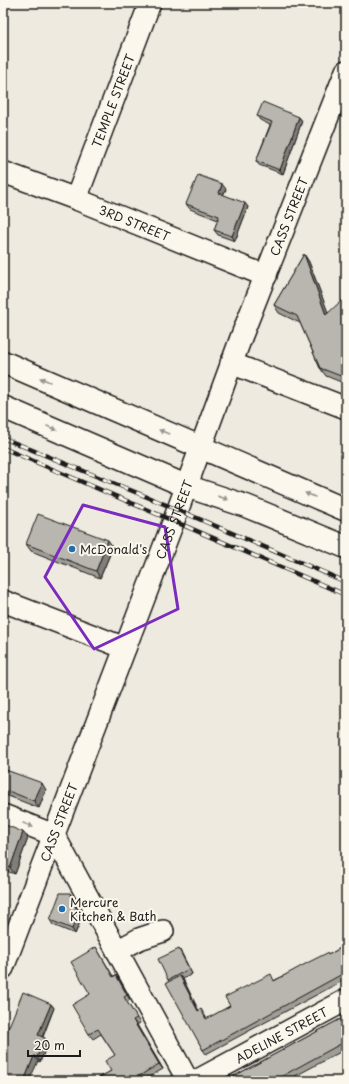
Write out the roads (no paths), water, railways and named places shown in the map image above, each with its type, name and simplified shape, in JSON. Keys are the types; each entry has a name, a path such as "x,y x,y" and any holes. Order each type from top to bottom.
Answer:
{"highway":[{"path":"3,362 346,510"},
{"path":"3,406 186,486 246,506 346,546"}],"street":[{"name":"TEMPLE STREET","path":"76,199 150,3"},
{"name":"CASS STREET","path":"3,968 125,648 231,363 346,71"},
{"name":"3RD STREET","path":"3,172 76,199 266,276"},
{"path":"231,363 346,408"},
{"path":"3,601 125,648"},
{"path":"3,815 54,835 188,1081"},
{"path":"118,951 138,939 163,930"},
{"name":"ADELINE STREET","path":"196,1081 346,1000"}],"railway":[{"path":"3,438 157,501 346,582"},
{"path":"3,448 346,595"}],"place":[{"name":"McDonald's","path":"72,549"},
{"name":"Mercure Kitchen & Bath","path":"62,909"}]}
